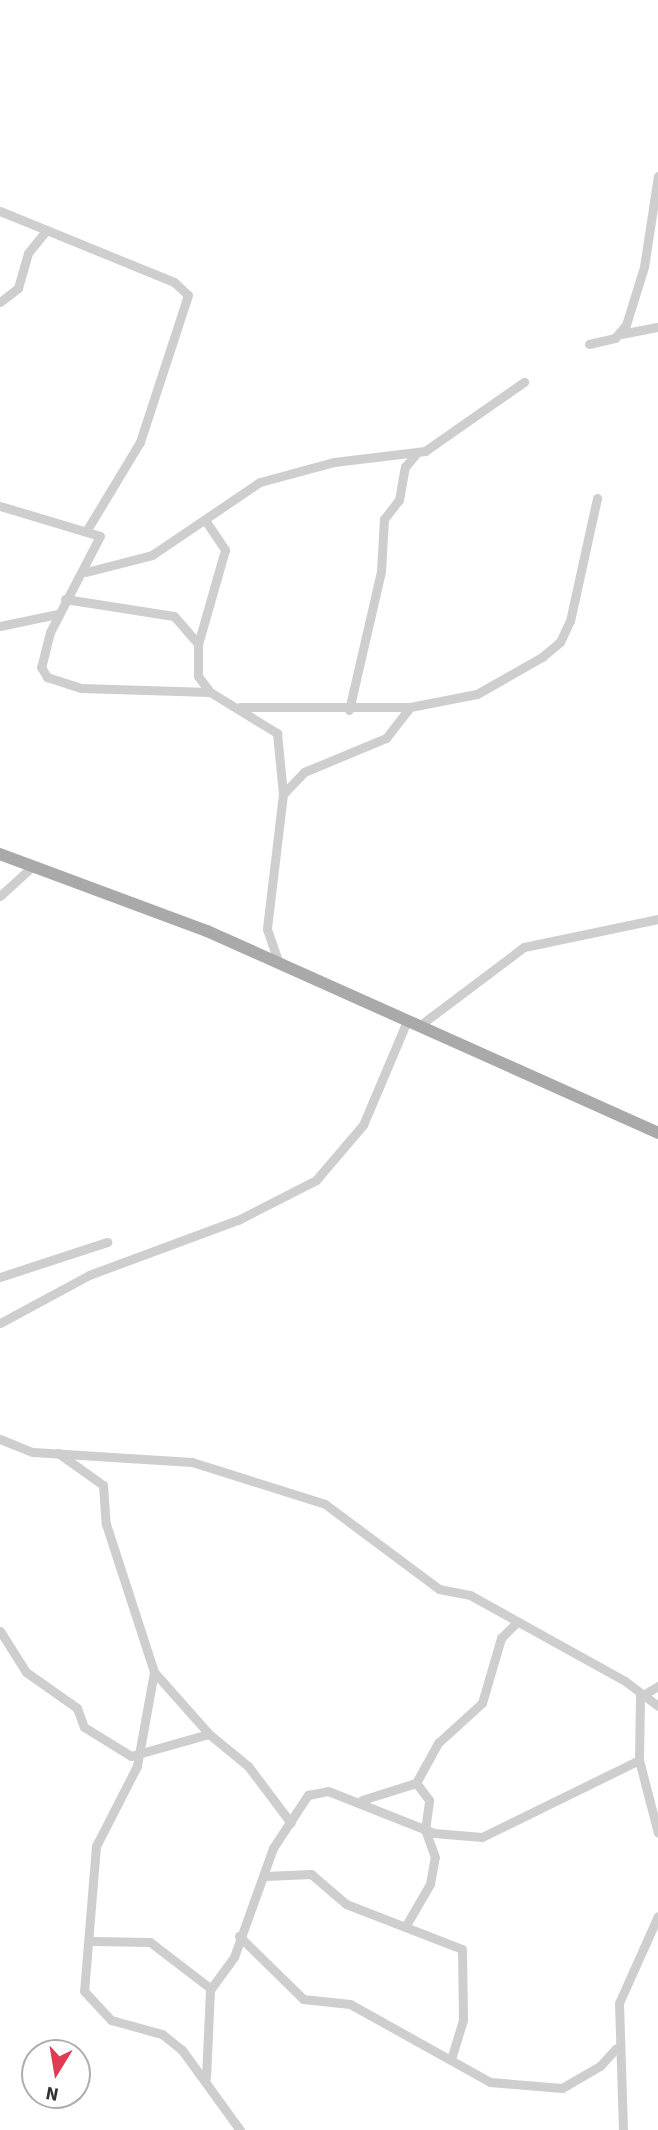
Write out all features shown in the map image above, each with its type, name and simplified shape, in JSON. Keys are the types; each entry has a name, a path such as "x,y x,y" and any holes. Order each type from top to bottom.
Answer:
{"main road":[{"path":"0,853 279,963 658,1133"}],"street":[{"path":"621,334 644,267 658,176"},
{"path":"0,211 174,282 188,296 140,442 87,530"},
{"path":"0,302 18,288 29,253 46,230"},
{"path":"589,344 658,327"},
{"path":"349,710 381,571 384,519 399,500 404,467 416,454 524,382"},
{"path":"86,572 152,555 265,481 334,462 416,454"},
{"path":"240,707 289,703 349,710 410,707 477,694 560,642 597,498"},
{"path":"0,506 87,530 100,538 86,572 57,614 41,670 62,685 209,692 276,729 283,794 267,920 279,963"},
{"path":"205,520 225,550 198,645 198,677 209,692"},
{"path":"65,599 174,616 198,645"},
{"path":"0,626 57,614"},
{"path":"283,794 304,772 386,738 410,707"},
{"path":"0,896 34,865"},
{"path":"0,1323 89,1275 238,1220 316,1180 359,1132 413,1023 524,947 658,919"},
{"path":"0,1277 107,1241"},
{"path":"0,1439 33,1452 192,1462 310,1498 343,1514 433,1586 470,1595 516,1624 617,1676 640,1697 658,1706"},
{"path":"58,1453 103,1485 106,1524 154,1672 209,1734 248,1766 291,1823"},
{"path":"358,1800 416,1783 438,1743 482,1703 501,1638 516,1624"},
{"path":"0,1631 22,1668 77,1707 86,1729 131,1756 209,1734"},
{"path":"154,1672 141,1755 98,1838 88,1919 93,1941 84,1990 111,2020 162,2034 206,2078 240,2130"},
{"path":"640,1697 658,1686"},
{"path":"640,1697 639,1760 658,1833"},
{"path":"206,2078 211,1988 231,1964 273,1848 291,1823 298,1804 314,1792 358,1800 425,1830 470,1837 500,1833 639,1760"},
{"path":"405,1927 432,1877 435,1851 425,1830 429,1800 416,1783"},
{"path":"265,1876 311,1874 341,1901 464,1953 463,2020 453,2057"},
{"path":"624,2130 619,2003 658,1916"},
{"path":"239,1936 303,1999 336,1997 453,2057 490,2082 511,2079 552,2091 574,2084 616,2048"},
{"path":"93,1941 149,1941 211,1988"}]}
